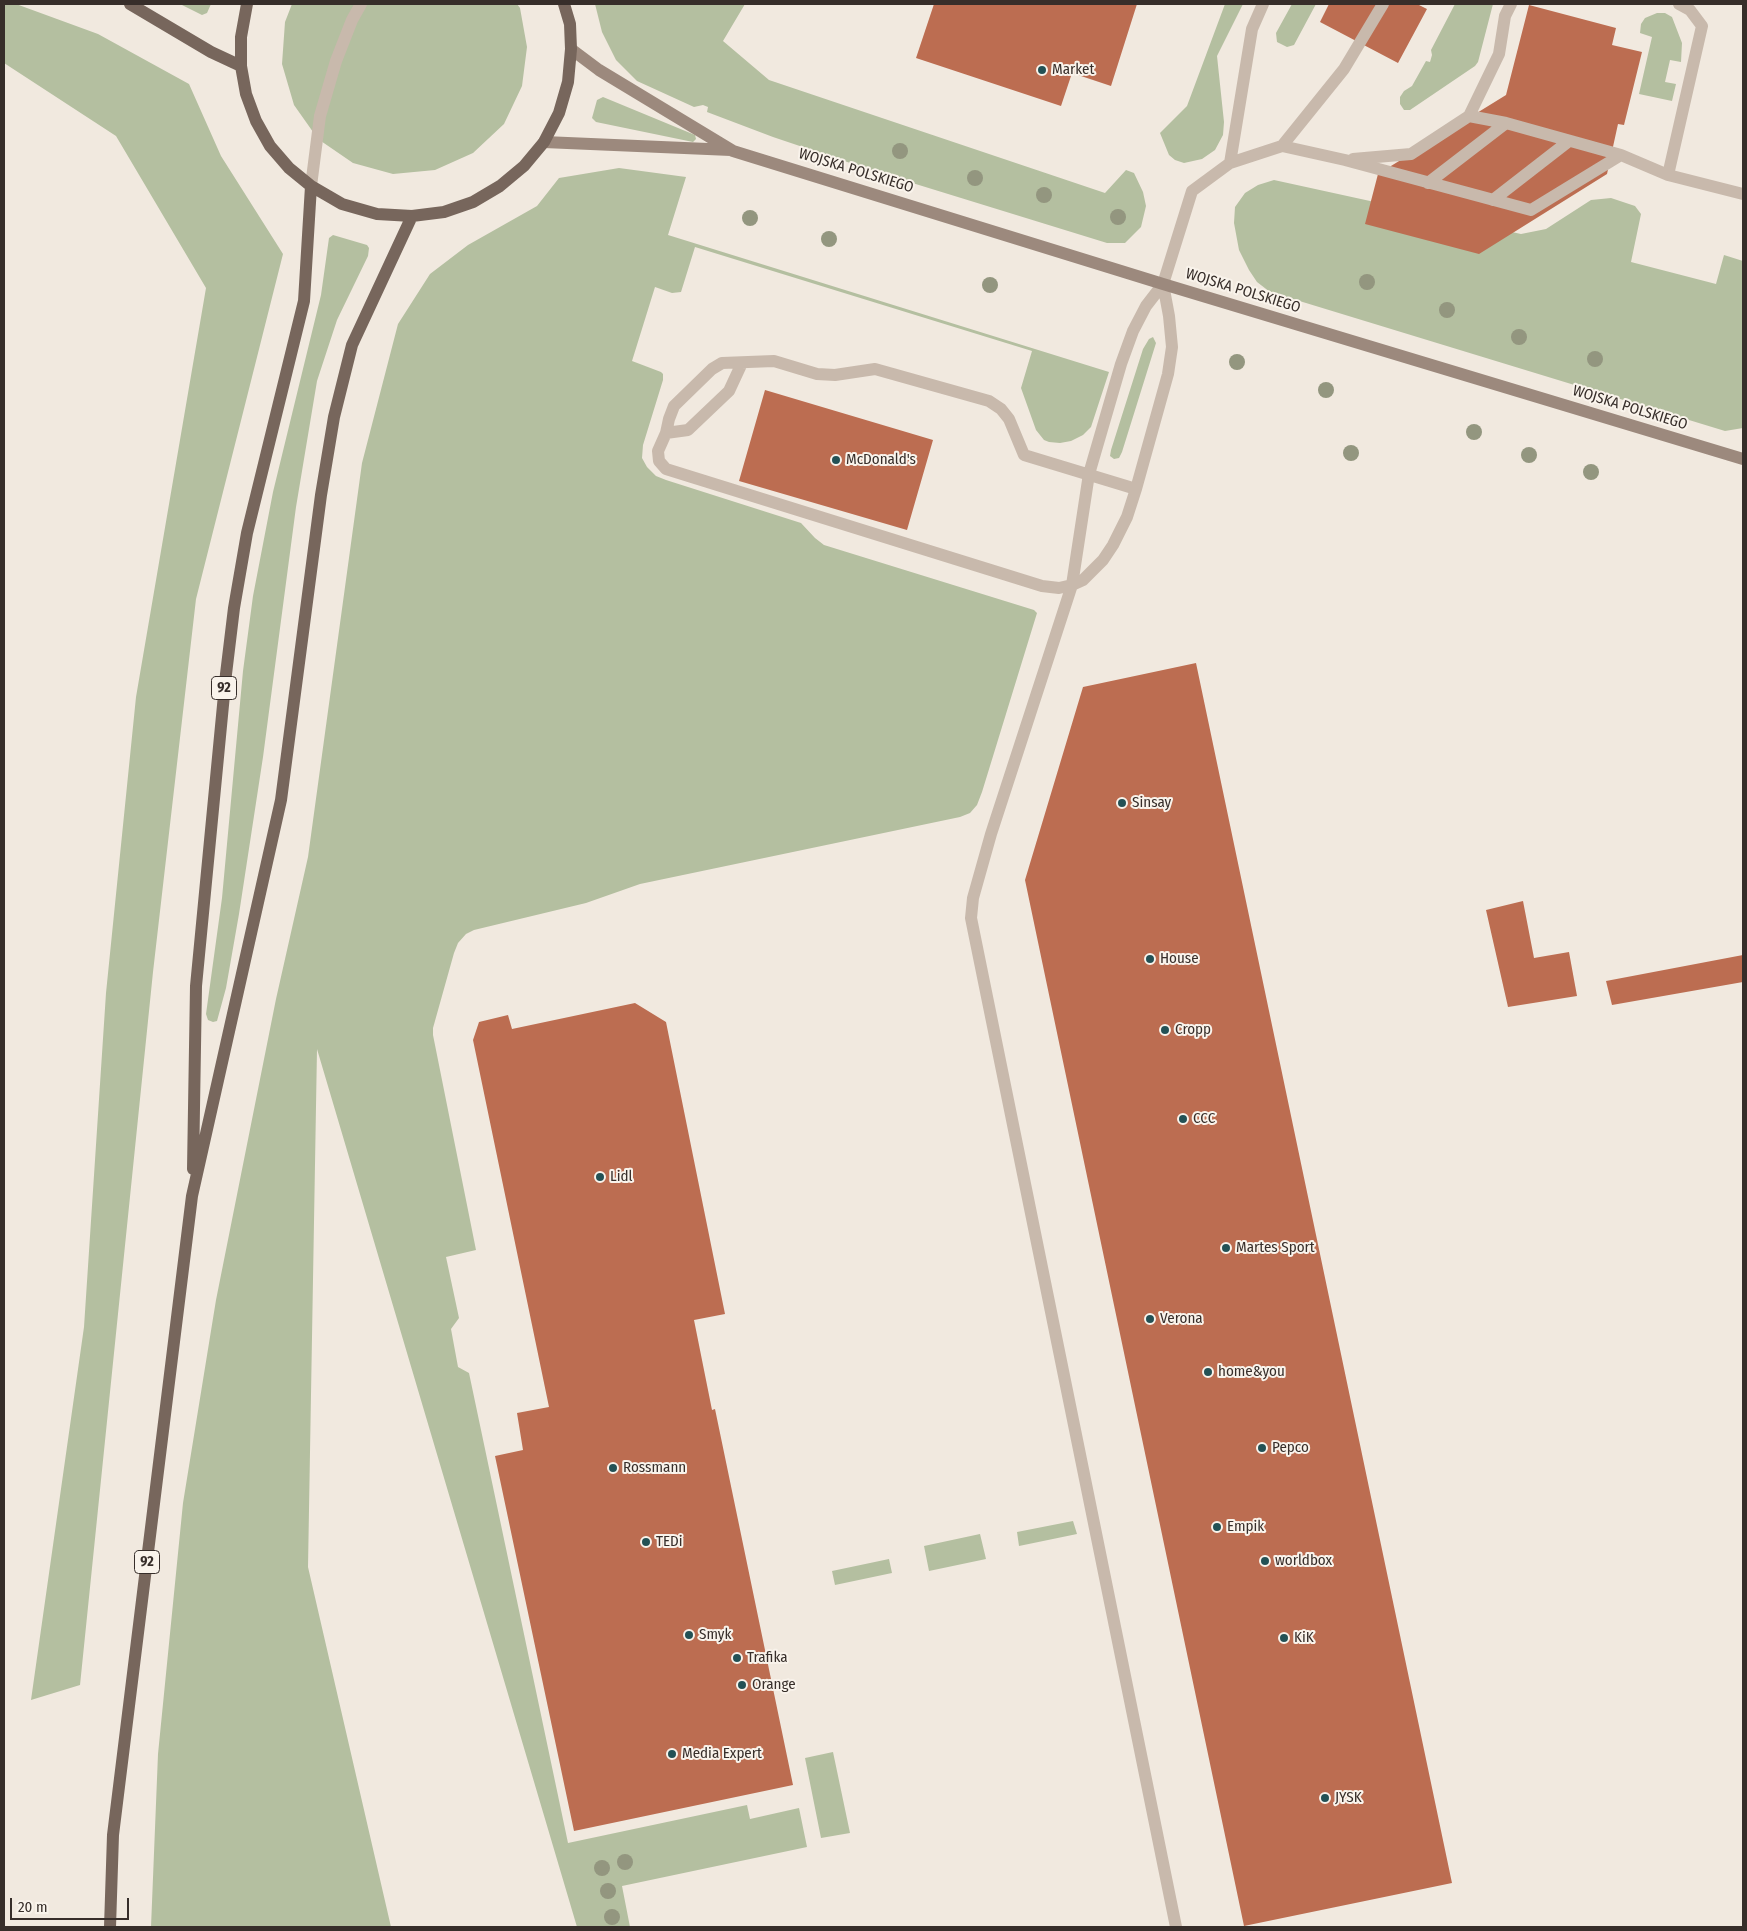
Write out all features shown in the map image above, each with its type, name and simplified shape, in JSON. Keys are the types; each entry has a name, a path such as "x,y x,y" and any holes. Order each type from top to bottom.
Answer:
{"main road":[{"path":"130,4 211,52 241,66"},
{"path":"247,4 241,37 241,66 246,94 260,129 270,146 289,168 311,186 342,204 377,214 412,216 444,212 480,198 500,186 524,166 544,142 559,113 568,82 571,50 570,24 564,4"},
{"name":"92","path":"192,1196 196,986 226,674 234,608 247,533 304,302 311,186"},
{"name":"92","path":"110,1927 113,1836 192,1196 281,800 321,496 334,417 352,344 412,216"}],"street":[{"name":"WOJSKA POLSKIEGO","path":"571,50 599,70 733,150 1163,284 1743,459"},
{"name":"WOJSKA POLSKIEGO","path":"544,142 733,150"}],"lane":[{"path":"311,186 320,116 336,61 352,20 361,4"},
{"path":"1230,163 1252,28 1263,4"},
{"path":"1282,146 1344,69 1383,4"},
{"path":"1346,160 1411,154 1469,116 1499,54 1505,16 1511,4"},
{"path":"1668,176 1702,26 1690,10 1679,4"},
{"path":"1469,116 1506,123 1621,155 1668,176 1743,194"},
{"path":"1428,183 1506,123"},
{"path":"1494,200 1570,141"},
{"path":"1176,1927 971,918 973,898 1072,585 1089,474 1133,331 1146,306 1163,284 1192,191 1230,163 1282,146 1346,160 1531,210 1621,155"},
{"path":"1136,488 1024,455 1009,419 1001,409 988,401 876,369 835,375 817,374 774,361 757,360 742,363 722,363 712,369 674,406 666,433 658,451 659,461 666,469 1042,586 1059,588 1072,585 1083,580 1092,572 1113,545 1126,517 1136,488 1168,374 1172,347 1163,284"},
{"path":"666,433 688,430 730,391 742,363"}],"green space":[{"path":"4,4 16,4 98,34 189,84 221,156 283,254 196,599 153,972 80,1685 31,1700 84,1327 106,993 136,697 206,288 116,136 4,63"},
{"path":"180,4 211,4 207,13 202,15"},
{"path":"292,4 517,4 520,8 527,47 522,86 504,124 473,153 435,170 393,174 353,163 318,139 294,105 282,64 285,22"},
{"path":"595,4 745,4 723,41 769,80 1105,193 1126,170 1134,173 1143,192 1146,206 1141,227 1125,243 1107,243 880,173 773,137 707,112 708,107 703,105 694,107 637,81 616,60 602,32"},
{"path":"1225,4 1243,4 1217,56 1224,122 1223,135 1215,150 1202,159 1184,163 1175,160 1169,155 1160,133 1187,106"},
{"path":"1292,4 1316,4 1294,45 1287,47 1277,42 1276,33"},
{"path":"1455,4 1493,4 1478,62 1475,66 1410,110 1404,110 1400,104 1400,97 1404,91 1412,86 1426,61 1430,62 1431,50"},
{"path":"1657,13 1665,13 1672,17 1682,43 1681,62 1670,60 1665,82 1676,84 1672,101 1639,94 1652,37 1640,33 1641,24 1645,18"},
{"path":"603,97 695,135 696,139 693,142 596,122 592,118 597,100"},
{"path":"619,168 686,177 668,235 1109,372 1091,427 1083,435 1071,441 1049,442 1044,440 1036,430 1021,388 1032,351 695,247 681,292 672,293 655,287 632,361 663,374 663,380 643,445 642,458 647,467 656,476 801,523 824,545 1034,610 1037,613 982,792 977,805 970,813 960,817 640,884 586,903 474,930 466,934 458,943 433,1028 476,1250 446,1257 459,1318 451,1329 458,1367 469,1373 568,1843 747,1805 750,1819 799,1808 807,1847 622,1886 630,1927 577,1927 317,1049 308,1567 391,1927 151,1927 158,1754 183,1503 216,1300 276,999 308,857 362,463 398,324 430,274 468,245 537,206 559,178"},
{"path":"1274,180 1521,234 1546,229 1591,200 1611,198 1635,206 1641,214 1631,262 1716,284 1724,255 1743,261 1743,428 1725,431 1270,292 1257,282 1249,270 1239,250 1234,223 1235,207 1245,193 1258,185"},
{"path":"333,235 367,245 369,248 368,256 337,320 317,381 296,507 263,757 239,914 226,988 217,1021 213,1022 208,1020 206,1014 222,898 243,671 253,596 273,492 321,295 329,238"},
{"path":"1153,337 1156,343 1122,452 1119,458 1114,459 1110,456 1111,450 1143,349 1149,339"},
{"path":"1073,1521 1077,1534 1019,1546 1017,1532"},
{"path":"980,1534 986,1559 929,1571 924,1546"},
{"path":"889,1559 892,1573 835,1585 832,1571"},
{"path":"833,1752 850,1833 821,1838 805,1758"}],"building":[{"path":"934,4 1137,4 1111,86 1072,73 1061,106 916,58"},
{"path":"1329,4 1417,4 1427,9 1398,63 1320,22"},
{"path":"1529,5 1616,28 1612,45 1642,52 1624,125 1618,124 1607,174 1479,254 1365,224 1378,174 1506,95"},
{"name":"McDonald's","path":"765,390 933,440 907,530 739,481"},
{"path":"1196,663 1452,1883 1244,1926 1025,880 1083,687"},
{"path":"1523,901 1534,958 1569,952 1577,996 1508,1007 1486,910"},
{"path":"1743,955 1743,982 1612,1005 1606,981"},
{"path":"635,1003 666,1022 725,1314 694,1320 712,1410 715,1409 793,1785 574,1831 495,1456 523,1450 517,1413 549,1407 473,1040 479,1022 508,1015 512,1029"}],"place":[{"name":"Market","path":"1042,70"},
{"name":"McDonald's","path":"836,460"},
{"name":"Sinsay","path":"1122,803"},
{"name":"House","path":"1150,959"},
{"name":"Cropp","path":"1165,1030"},
{"name":"CCC","path":"1183,1119"},
{"name":"Lidl","path":"600,1177"},
{"name":"Martes Sport","path":"1226,1248"},
{"name":"Verona","path":"1150,1319"},
{"name":"home&you","path":"1208,1372"},
{"name":"Pepco","path":"1262,1448"},
{"name":"Rossmann","path":"613,1468"},
{"name":"Empik","path":"1217,1527"},
{"name":"TEDi","path":"646,1542"},
{"name":"worldbox","path":"1265,1561"},
{"name":"Smyk","path":"689,1635"},
{"name":"KiK","path":"1284,1638"},
{"name":"Trafika","path":"737,1658"},
{"name":"Orange","path":"742,1685"},
{"name":"Media Expert","path":"672,1754"},
{"name":"JYSK","path":"1325,1798"}]}
